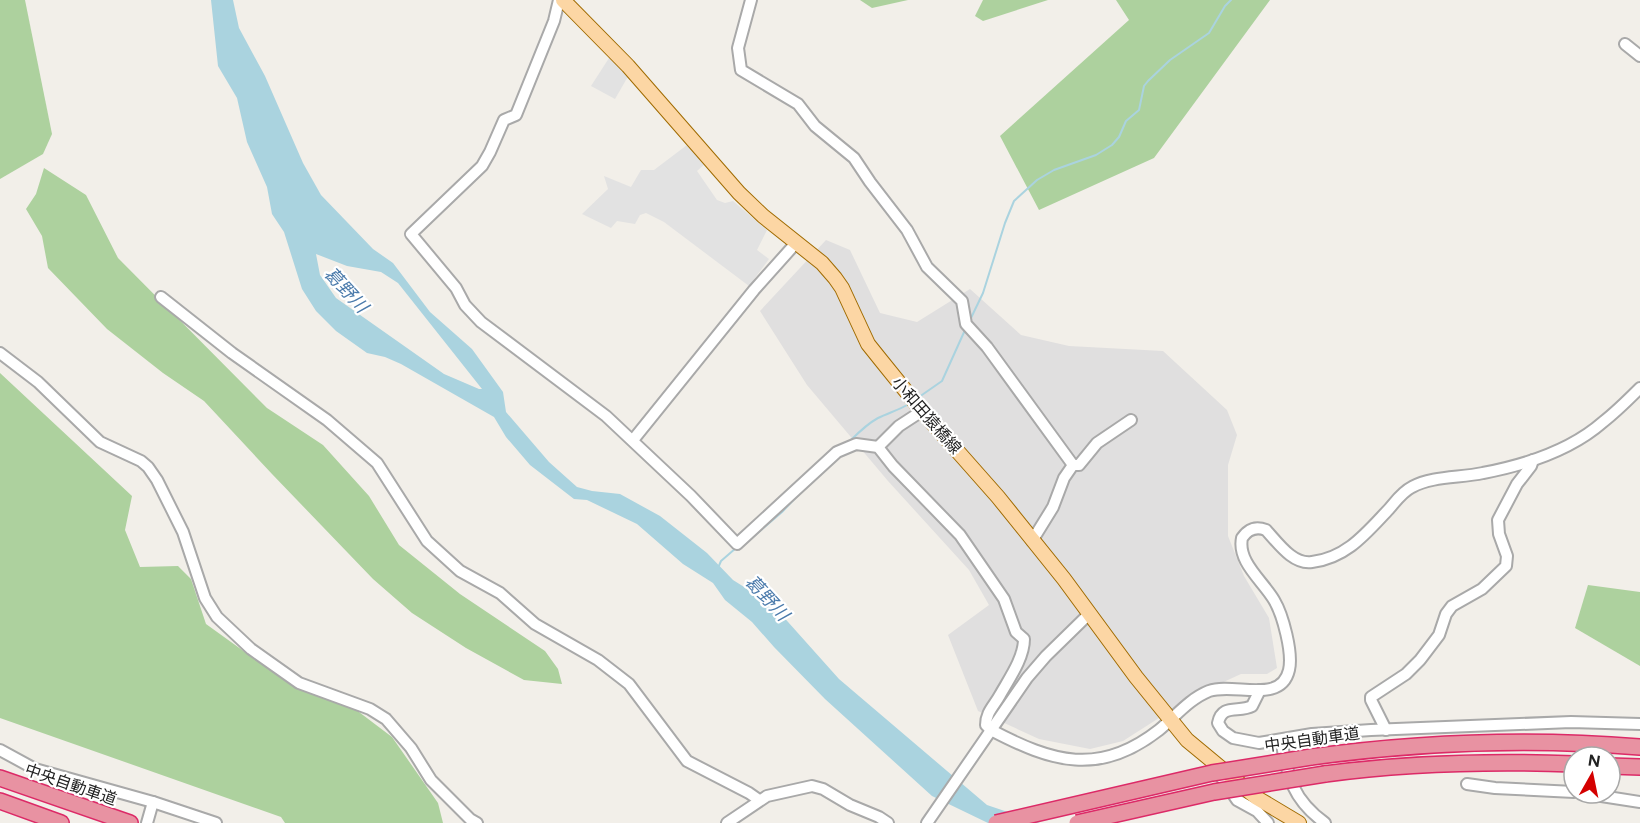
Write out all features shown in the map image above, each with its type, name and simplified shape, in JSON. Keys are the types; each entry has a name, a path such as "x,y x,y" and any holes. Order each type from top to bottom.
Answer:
{"highway":[{"name":"中央自動車道","path":"996,823 1212,773 1311,757 1409,746 1490,742 1549,741 1640,747"},
{"path":"1077,823 1214,792 1325,774 1393,766 1470,763 1562,764"},
{"path":"1622,766 1640,767"},
{"name":"中央自動車道","path":"0,778 130,823"},
{"path":"0,801 61,823"}],"main road":[{"name":"小和田猿橋線","path":"561,0 636,74 739,193 822,263 835,278 868,344 922,411 998,497 1187,740 1257,798 1299,823"}],"street":[{"path":"561,0 516,115 504,120 482,166 411,234 456,288 465,305 481,322 606,416 705,510 737,544 837,452 856,444 878,447 893,466 960,535 1004,599 1016,632 1024,639 1024,649 986,716 986,724 991,730 1042,754 1066,759 1088,760 1108,757 1127,750 1155,733 1194,699 1208,691 1235,688 1275,689 1280,686 1288,674 1290,663 1284,628 1278,606 1242,555 1241,542 1249,530 1261,528 1266,530 1296,559 1306,562 1317,561 1340,553 1354,545 1411,487 1423,482 1467,477 1546,456 1579,439 1602,423 1640,388"},
{"path":"751,0 738,48 741,70 798,104 815,126 854,158 907,230 927,267 962,301 970,327 1073,465"},
{"path":"1625,44 1640,56"},
{"path":"633,440 754,290 796,243"},
{"path":"161,297 232,353 327,420 377,463 427,541 460,571 500,593 535,624 598,660 628,684 687,761 759,800"},
{"path":"0,353 38,382 100,442 141,461 148,467 183,532 205,598 217,617 251,649 299,683 370,709 386,718 411,748 431,780 472,822"},
{"path":"878,447 899,426 922,411"},
{"path":"1073,465 1079,465 1097,442 1131,420"},
{"path":"1386,730 1371,698 1406,674 1420,660 1439,635 1446,614 1452,606 1482,590 1506,566 1508,556 1498,529 1498,520 1516,484 1531,466 1533,460"},
{"path":"1032,541 1053,507 1064,478 1073,465"},
{"path":"927,823 1040,663 1088,615"},
{"path":"1260,690 1252,706 1244,710 1230,709 1223,712 1219,718 1219,726 1227,735 1241,741 1259,743 1335,732 1572,722 1640,724"},
{"path":"1281,740 1288,777 1293,790 1325,823"},
{"path":"0,750 35,769 216,823"},
{"path":"1210,760 1237,800 1257,811 1268,823"},
{"path":"1467,784 1495,788 1562,791"},
{"path":"727,823 759,800 806,786 816,786 888,823"},
{"path":"1622,799 1640,802"},
{"path":"147,823 152,805"}],"shaded area":[{"path":"611,55 630,73 615,99 591,86"},
{"path":"687,145 706,163 697,171 717,200 725,203 733,201 767,230 757,250 769,259 749,286 664,222 646,213 640,215 635,224 617,221 611,228 582,214 608,189 604,176 631,187 641,170 654,170"},
{"path":"826,240 850,250 880,313 917,322 970,289 1021,335 1069,346 1163,351 1227,410 1237,435 1228,465 1228,536 1244,576 1269,618 1277,668 1267,674 1241,674 1195,695 1123,741 1090,749 1039,739 978,711 948,635 989,605 969,570 888,481 807,385 760,311"}],"green space":[{"path":"0,0 25,0 52,134 43,154 0,179"},
{"path":"860,0 908,0 872,8"},
{"path":"983,0 1048,0 983,21 975,16"},
{"path":"1116,0 1270,0 1154,158 1039,210 1000,136 1129,20"},
{"path":"44,168 86,195 118,258 267,408 323,445 369,496 399,545 460,594 545,651 558,669 562,684 524,680 466,648 412,613 373,579 204,401 163,373 107,329 48,268 42,236 26,209 36,194"},
{"path":"0,373 132,496 125,530 140,567 178,566 191,579 206,624 263,665 320,697 355,709 392,737 438,803 443,823 285,823 281,817 0,718"},
{"path":"1588,585 1640,592 1640,666 1575,628"}],"water":[{"path":"211,0 233,0 239,28 265,76 303,163 321,195 373,249 393,263 430,312 472,349 503,392 506,412 549,462 577,487 620,494 660,516 707,553 733,580 780,613 839,679 987,805 1040,823 988,823 932,796 825,699 752,622 725,600 713,583 683,564 637,524 587,500 574,499 530,465 506,437 494,417 401,364 367,353 336,331 316,311 302,289 284,232 272,214 267,187 247,142 237,98 218,66","holes":["316,254 347,266 381,272 398,283 482,389 444,374 336,298 320,275"]}],"waterway":[{"path":"970,320 983,293 1014,201 1037,180 1054,170 1096,155 1112,145 1119,137 1126,121 1139,110 1144,86 1148,81 1170,60 1209,33 1231,0"},
{"path":"919,397 942,381 965,330"},
{"path":"851,440 874,420 909,404"},
{"path":"746,543 801,492"},
{"path":"718,568 721,561 736,548"}],"water label":[{"name":"葛野川","path":"346,290"},
{"name":"葛野川","path":"767,598"}]}
